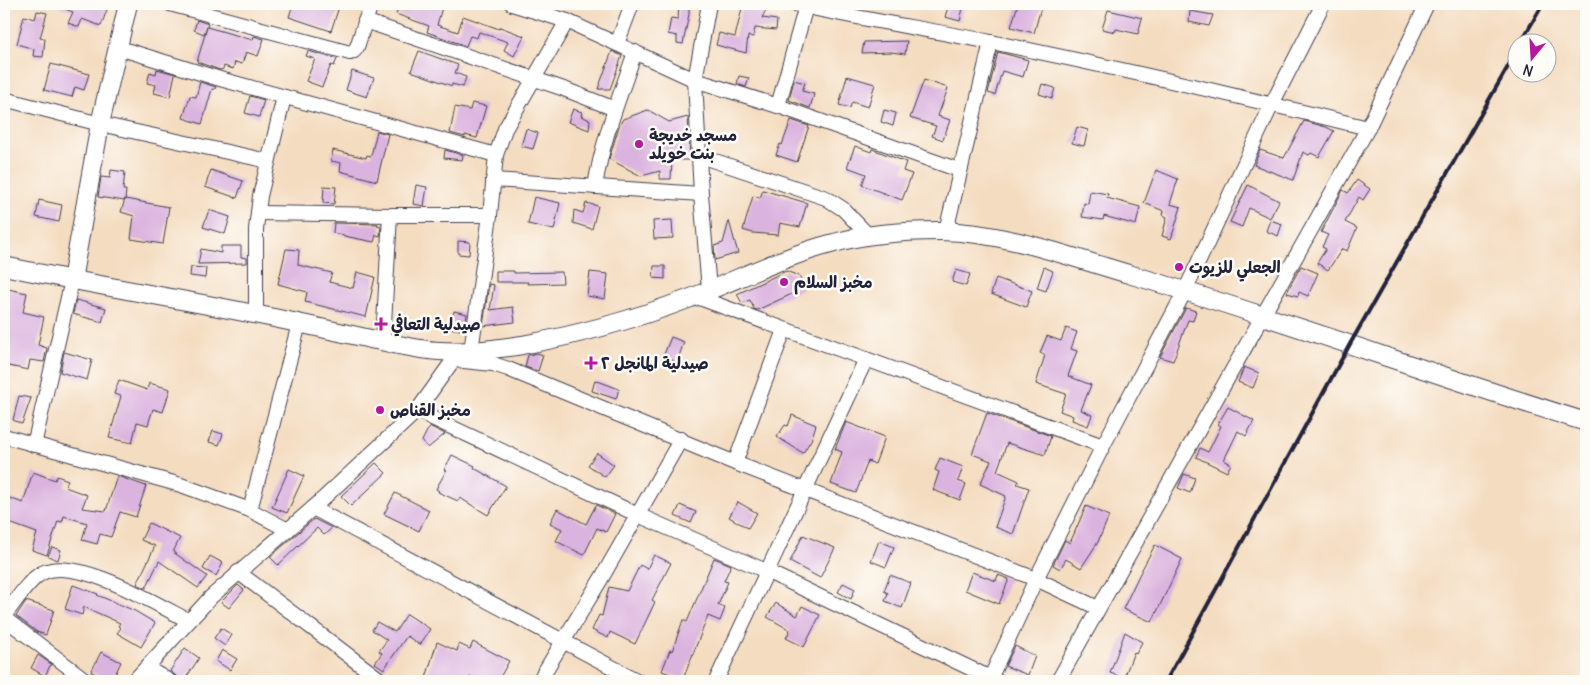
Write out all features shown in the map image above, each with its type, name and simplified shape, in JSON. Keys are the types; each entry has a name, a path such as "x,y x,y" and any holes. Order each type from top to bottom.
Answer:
{"street":[{"path":"34,446 72,280 100,124 128,4"},
{"path":"170,4 350,53 357,47 371,4"},
{"path":"512,4 567,21 695,80 778,106 959,170"},
{"path":"617,44 632,4"},
{"path":"702,293 700,156 695,80 709,4"},
{"path":"417,411 638,515 766,571 992,680 1036,579 1103,446 1185,291 1272,104 1323,4"},
{"path":"1058,681 1368,128 1427,4"},
{"path":"778,106 800,5 847,16 991,42 1272,104 1368,128"},
{"path":"365,21 615,109"},
{"path":"134,681 211,597 313,508 417,411 462,354 490,215 496,155 506,129 567,21"},
{"path":"946,231 991,42"},
{"path":"119,48 220,79 496,155"},
{"path":"595,187 598,165 635,52"},
{"path":"256,314 256,229 260,196 284,97"},
{"path":"4,99 100,124 268,162"},
{"path":"700,156 826,198 843,209 869,236"},
{"path":"493,180 701,194"},
{"path":"258,213 490,215"},
{"path":"383,342 390,215"},
{"path":"462,354 523,344 577,332 662,308 803,252 836,242 910,231 946,231 995,238 1032,246 1185,291 1586,422"},
{"path":"4,266 256,314 383,342 462,354 508,369 736,463 1036,579 1098,608"},
{"path":"702,293 784,330 1103,446"},
{"path":"250,510 299,324"},
{"path":"736,463 784,330"},
{"path":"716,681 866,359"},
{"path":"4,436 34,446 181,485 250,510 288,530"},
{"path":"539,681 681,440"},
{"path":"313,508 638,681"},
{"path":"88,681 4,617 32,581 42,573 50,570 65,570 98,577 125,588 189,621"},
{"path":"238,572 382,681"},
{"path":"147,668 169,681"}],"building":[{"path":"53,4 100,4 108,7 101,26 82,19 79,27 68,23 73,12"},
{"path":"293,4 340,4 331,31 289,17"},
{"path":"400,4 443,4 437,25 458,32 463,16 524,36 514,56 504,50 508,42 479,32 477,38 470,36 466,46 427,32 429,26 396,14"},
{"path":"679,4 689,4 683,44 677,43 677,36 668,34 671,18 678,19"},
{"path":"743,4 769,4 762,18 777,20 776,30 755,28 753,37 748,36 746,53 716,45 719,33 735,37"},
{"path":"949,4 964,4 960,21 945,17"},
{"path":"1018,4 1042,4 1034,33 1011,27"},
{"path":"1108,10 1142,18 1138,34 1116,29 1115,32 1102,29"},
{"path":"37,11 47,13 40,38 45,39 43,57 33,56 34,49 17,44 24,16 35,19"},
{"path":"1190,11 1213,15 1209,26 1189,22"},
{"path":"197,20 208,24 204,34 194,30"},
{"path":"207,27 253,40 254,36 264,39 258,56 246,52 242,64 235,62 233,69 224,66 220,70 197,62"},
{"path":"907,41 905,54 891,52 862,53 864,42"},
{"path":"308,51 337,59 334,66 331,65 322,87 306,81 315,59 306,56"},
{"path":"419,51 458,65 455,73 466,77 463,87 452,84 452,86 411,71"},
{"path":"612,51 622,56 610,89 598,89"},
{"path":"998,52 1028,60 1023,77 1002,71 995,95 988,93"},
{"path":"51,64 89,74 84,90 75,87 72,97 44,90"},
{"path":"157,69 175,74 170,97 154,93 156,85 147,83 150,72 156,74"},
{"path":"352,71 374,78 367,97 346,90"},
{"path":"739,76 749,78 746,87 737,84"},
{"path":"847,76 875,84 868,107 852,102 850,108 839,105"},
{"path":"794,80 805,83 802,91 814,94 810,108 789,100"},
{"path":"924,80 948,88 938,116 950,120 943,140 932,136 936,126 910,118"},
{"path":"200,82 216,87 212,89 202,124 183,118 190,96 196,97"},
{"path":"1042,84 1055,88 1052,98 1039,94"},
{"path":"250,96 264,100 259,117 245,113"},
{"path":"472,103 486,106 477,138 450,133 455,107 470,110"},
{"path":"573,109 582,112 581,116 590,120 589,130 568,122"},
{"path":"648,110 669,122 688,117 690,160 672,160 671,179 660,179 660,171 641,176 609,159 623,119"},
{"path":"884,110 896,113 893,126 881,122"},
{"path":"791,120 809,126 797,162 776,155 780,144 782,145"},
{"path":"1304,121 1334,131 1319,157 1303,152 1293,180 1254,165 1260,150 1284,158"},
{"path":"1077,127 1088,130 1084,146 1072,143"},
{"path":"526,129 538,133 533,149 521,146"},
{"path":"377,131 388,134 377,181 340,171 341,163 331,161 333,150 366,158 367,155 371,156"},
{"path":"855,146 871,152 872,149 906,162 903,171 912,174 902,200 862,185 866,174 847,167"},
{"path":"445,150 463,155 462,160 444,158"},
{"path":"111,170 125,172 123,190 126,190 125,201 98,197 101,177 110,178"},
{"path":"211,170 243,181 237,198 205,187"},
{"path":"1156,170 1178,179 1170,204 1181,207 1171,239 1162,236 1167,217 1163,215 1164,211 1144,203"},
{"path":"1357,180 1370,189 1363,200 1359,197 1345,222 1357,228 1347,251 1342,249 1328,270 1317,263 1326,249 1322,247 1328,235 1321,232 1343,190 1348,193"},
{"path":"416,185 427,187 424,206 413,204"},
{"path":"1248,185 1279,201 1270,218 1249,208 1242,227 1230,222"},
{"path":"324,186 336,187 334,204 323,203"},
{"path":"763,190 807,203 800,227 780,223 778,235 753,233 743,230 753,196 760,198"},
{"path":"1090,191 1108,194 1107,198 1140,207 1136,225 1104,216 1103,220 1082,217 1084,203 1088,204"},
{"path":"534,197 560,203 554,230 528,224"},
{"path":"125,199 169,207 163,244 131,239 134,216 121,212"},
{"path":"39,200 62,205 59,222 36,217"},
{"path":"586,203 598,206 592,229 573,223 574,210 583,213"},
{"path":"209,210 230,217 225,234 203,227"},
{"path":"672,220 673,238 654,239 653,221"},
{"path":"1270,220 1282,224 1278,236 1266,231"},
{"path":"729,221 738,253 715,260 714,246 723,243"},
{"path":"334,223 378,224 381,226 380,236 376,235 374,242 333,233"},
{"path":"458,241 470,242 469,255 458,254"},
{"path":"221,246 241,246 241,257 247,258 247,263 198,264 201,249 221,253"},
{"path":"286,249 299,250 298,265 332,273 329,282 353,288 357,272 375,277 366,317 305,302 307,292 278,284"},
{"path":"654,266 665,266 665,279 653,278"},
{"path":"1301,266 1318,273 1308,296 1299,292 1298,296 1287,293"},
{"path":"191,267 206,268 205,278 190,276"},
{"path":"1044,267 1053,271 1046,291 1037,288"},
{"path":"956,270 970,274 966,286 952,282"},
{"path":"496,271 514,271 514,273 562,272 563,283 527,284 528,282 496,282"},
{"path":"786,271 799,276 805,288 757,310 754,309 750,300 742,303 737,294"},
{"path":"590,272 608,274 605,299 587,296"},
{"path":"996,278 1032,291 1026,307 991,294"},
{"path":"489,284 494,285 490,310 513,307 515,322 483,326"},
{"path":"8,289 27,293 23,312 44,317 38,345 47,348 44,362 30,360 28,370 4,365 4,310"},
{"path":"76,300 106,308 102,322 73,314"},
{"path":"1186,308 1196,311 1193,321 1188,320 1173,361 1160,357"},
{"path":"454,311 467,314 465,328 460,330 450,328"},
{"path":"1066,328 1077,332 1071,349 1077,351 1068,376 1091,385 1081,410 1092,415 1088,426 1072,420 1073,416 1060,411 1066,394 1036,384 1045,355 1040,353 1047,336 1061,341"},
{"path":"671,337 684,342 677,362 663,357"},
{"path":"64,352 92,360 87,380 60,372"},
{"path":"537,353 543,355 538,371 525,367 528,355"},
{"path":"1244,367 1259,373 1253,388 1238,382"},
{"path":"119,380 147,390 149,383 170,389 163,412 153,409 148,425 137,422 132,443 109,438 121,396 114,394"},
{"path":"595,380 619,389 616,399 592,391"},
{"path":"19,396 31,398 22,424 13,420"},
{"path":"1228,407 1254,421 1246,436 1238,431 1224,460 1231,464 1227,472 1196,457 1200,448 1208,452 1221,426 1218,424"},
{"path":"987,413 1051,436 1045,455 1007,443 997,471 1019,481 1017,484 1029,488 1013,534 995,527 1006,496 980,484 991,461 972,454"},
{"path":"792,415 816,425 811,440 803,453 777,437 785,425 788,426"},
{"path":"846,422 885,437 875,464 868,461 856,493 831,484 842,452 835,449"},
{"path":"431,427 445,434 428,448 422,441"},
{"path":"213,431 223,434 219,445 209,442"},
{"path":"597,453 614,465 605,477 588,465"},
{"path":"452,455 475,466 474,468 506,486 488,515 460,498 458,501 438,492 436,489"},
{"path":"940,458 963,467 958,481 966,484 960,500 933,490 939,472 935,470"},
{"path":"376,463 386,473 351,506 341,496"},
{"path":"289,469 304,476 287,513 272,507"},
{"path":"33,472 55,480 57,476 68,480 65,487 87,495 82,508 106,511 117,476 146,486 136,517 120,512 111,537 100,534 97,544 82,540 87,523 64,516 62,522 58,521 47,555 32,550 37,533 4,521 4,496 23,503"},
{"path":"1184,474 1195,478 1190,493 1178,488"},
{"path":"395,493 429,510 419,531 384,514"},
{"path":"738,502 757,513 748,528 729,517"},
{"path":"596,505 615,514 606,532 597,528 584,555 556,541 562,529 550,523 557,509 586,524"},
{"path":"680,505 696,512 691,523 675,516"},
{"path":"1086,506 1109,516 1098,542 1081,568 1066,559 1060,569 1053,565 1065,540 1070,543"},
{"path":"314,519 332,528 324,535 317,528 278,565 270,557"},
{"path":"149,523 180,538 173,552 207,576 198,588 159,561 146,588 137,584 155,546 141,540"},
{"path":"803,535 835,548 820,578 790,562"},
{"path":"879,541 894,547 886,567 871,561"},
{"path":"1155,545 1182,559 1152,622 1123,609"},
{"path":"52,547 61,550 58,560 48,556"},
{"path":"654,555 671,563 652,600 655,602 635,644 610,632 608,638 592,630 599,615 602,616 609,587 627,591 640,565 647,569"},
{"path":"210,556 223,563 216,576 203,569"},
{"path":"714,558 731,565 724,581 728,582 718,605 725,608 720,621 708,616 683,679 662,671 670,650 672,651 683,620 687,622"},
{"path":"972,572 996,581 998,575 1009,579 999,604 965,590"},
{"path":"890,575 911,583 902,608 885,601 888,593 884,591"},
{"path":"843,583 855,589 851,599 838,592"},
{"path":"73,585 135,611 155,623 141,647 117,633 121,628 118,626 120,623 84,607 82,615 65,609"},
{"path":"238,585 244,590 229,608 221,602"},
{"path":"26,601 54,610 46,635 37,632 16,616"},
{"path":"776,603 797,616 802,606 820,615 804,647 786,638 790,630 767,617"},
{"path":"407,614 430,629 420,645 407,636 384,669 375,663 382,653 379,651 387,640 372,630 377,622 395,632"},
{"path":"221,628 232,635 225,646 214,638"},
{"path":"1125,632 1142,642 1136,654 1134,652 1124,678 1110,673"},
{"path":"437,642 457,651 459,644 470,649 473,642 509,661 498,681 478,681 470,677 468,681 432,681 426,678"},
{"path":"1015,646 1035,656 1028,675 1005,666"},
{"path":"185,648 199,658 184,681 178,681 176,676 170,671"},
{"path":"222,650 237,659 230,670 216,661"},
{"path":"101,652 121,662 112,681 91,672"},
{"path":"38,655 51,664 45,676 31,668"}],"railway":[{"path":"1527,32 1543,4"},
{"path":"1166,681 1350,344 1508,67"}],"place":[{"name":"مسجد خديجة بنت خويلد","path":"639,144"},
{"name":"الجعلي للزيوت","path":"1179,267"},
{"name":"مخبز السلام","path":"784,282"},
{"name":"صيدلية التعافي","path":"381,324"},
{"name":"صيدلية المانجل ٢","path":"591,363"},
{"name":"مخبز القناص","path":"380,410"}]}
